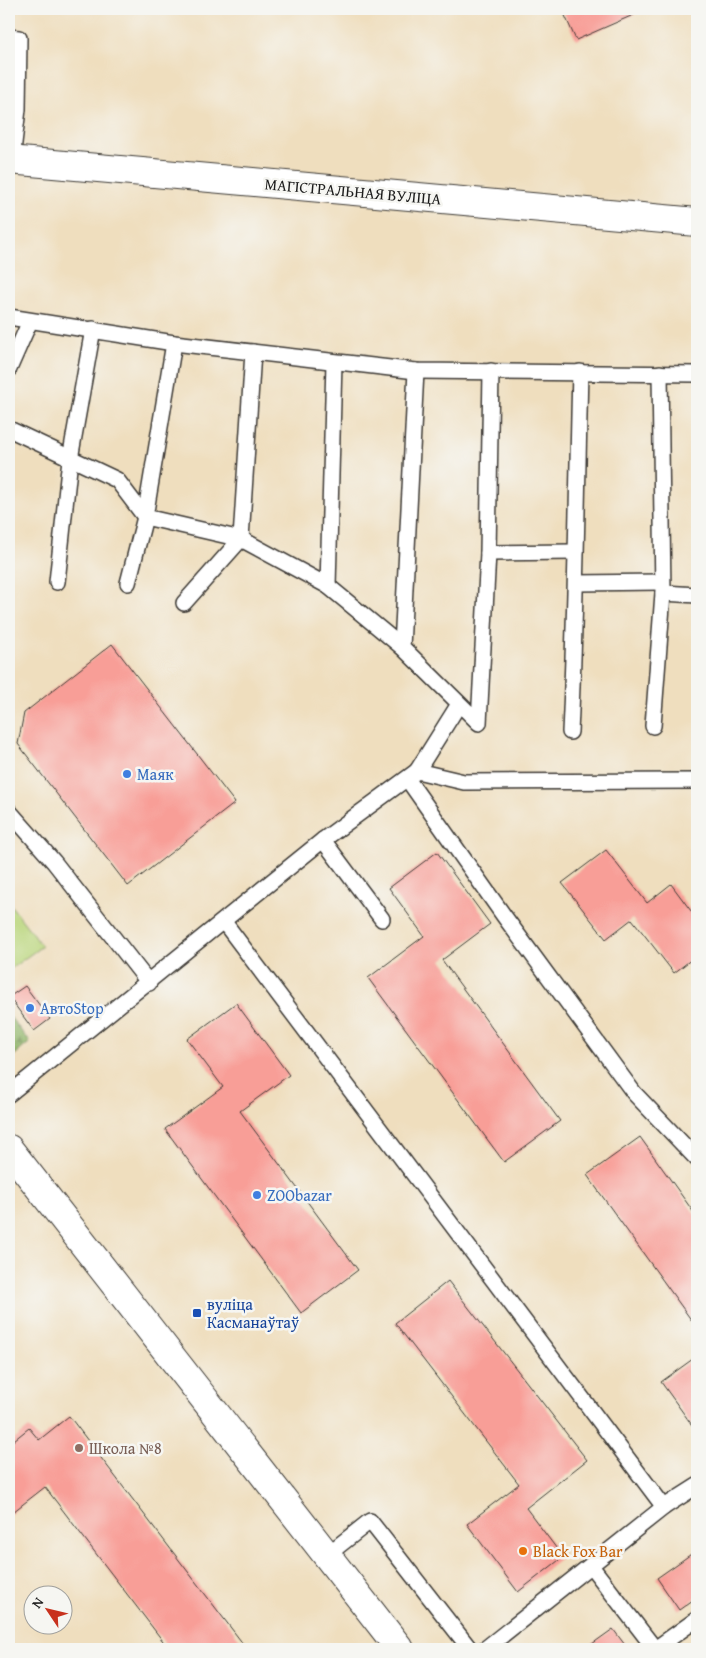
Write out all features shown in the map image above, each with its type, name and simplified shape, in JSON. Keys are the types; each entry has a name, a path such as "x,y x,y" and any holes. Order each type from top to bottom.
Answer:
{"main road":[{"name":"МАГІСТРАЛЬНАЯ ВУЛІЦА","path":"11,160 697,222"},
{"path":"9,1149 400,1649"}],"lane":[{"path":"9,37 19,38 18,109 11,160"},
{"path":"9,317 174,343 416,371 697,374"},
{"path":"9,369 30,321"},
{"path":"57,582 70,459 93,329"},
{"path":"128,583 145,517 174,343"},
{"path":"184,603 242,539 253,352"},
{"path":"328,586 334,362"},
{"path":"402,647 416,371"},
{"path":"9,429 117,480 145,517 242,539 328,586 402,647 479,723 488,553 491,371"},
{"path":"570,732 577,583 580,372"},
{"path":"653,726 662,587 660,373"},
{"path":"488,553 576,552"},
{"path":"577,583 662,587 697,595"},
{"path":"9,1094 67,1045 149,983 323,840 413,776 459,704"},
{"path":"413,776 464,782 697,781"},
{"path":"413,776 504,916 634,1093 697,1159"},
{"path":"9,810 54,862 149,983"},
{"path":"323,840 382,919"},
{"path":"224,922 664,1507"},
{"path":"485,1649 664,1507 697,1486"},
{"path":"327,1555 370,1521 470,1649"},
{"path":"590,1566 655,1649 697,1619"}],"green space":[{"path":"9,903 42,946 9,970"},
{"path":"9,1016 30,1042 9,1060"}],"building":[{"path":"562,9 647,9 576,40"},
{"name":"Маяк","path":"112,644 235,803 128,886 18,744 24,713"},
{"path":"606,850 647,903 671,884 697,919 697,955 674,973 632,919 606,939 562,883"},
{"path":"437,852 490,924 442,960 560,1121 504,1162 368,978 424,936 389,888"},
{"name":"АвтоStop","path":"25,986 50,1019 34,1031 9,997"},
{"path":"236,1003 289,1075 240,1111 358,1270 301,1313 165,1129 223,1087 187,1039"},
{"path":"640,1137 697,1217 697,1328 587,1175"},
{"path":"448,1281 587,1460 526,1508 563,1557 518,1592 467,1524 519,1484 395,1323"},
{"path":"697,1356 697,1432 661,1382"},
{"path":"69,1416 247,1649 169,1649 45,1487 9,1515 9,1444 29,1428 39,1440"},
{"path":"697,1550 697,1597 679,1610 657,1578"},
{"path":"613,1629 628,1649 585,1649"}],"place":[{"name":"Маяк","path":"127,774"},
{"name":"АвтоStop","path":"30,1008"},
{"name":"ZOObazar","path":"257,1195"},
{"name":"вуліца Касманаўтаў","path":"197,1313"},
{"name":"Школа №8","path":"79,1448"},
{"name":"Black Fox Bar","path":"523,1551"}]}
